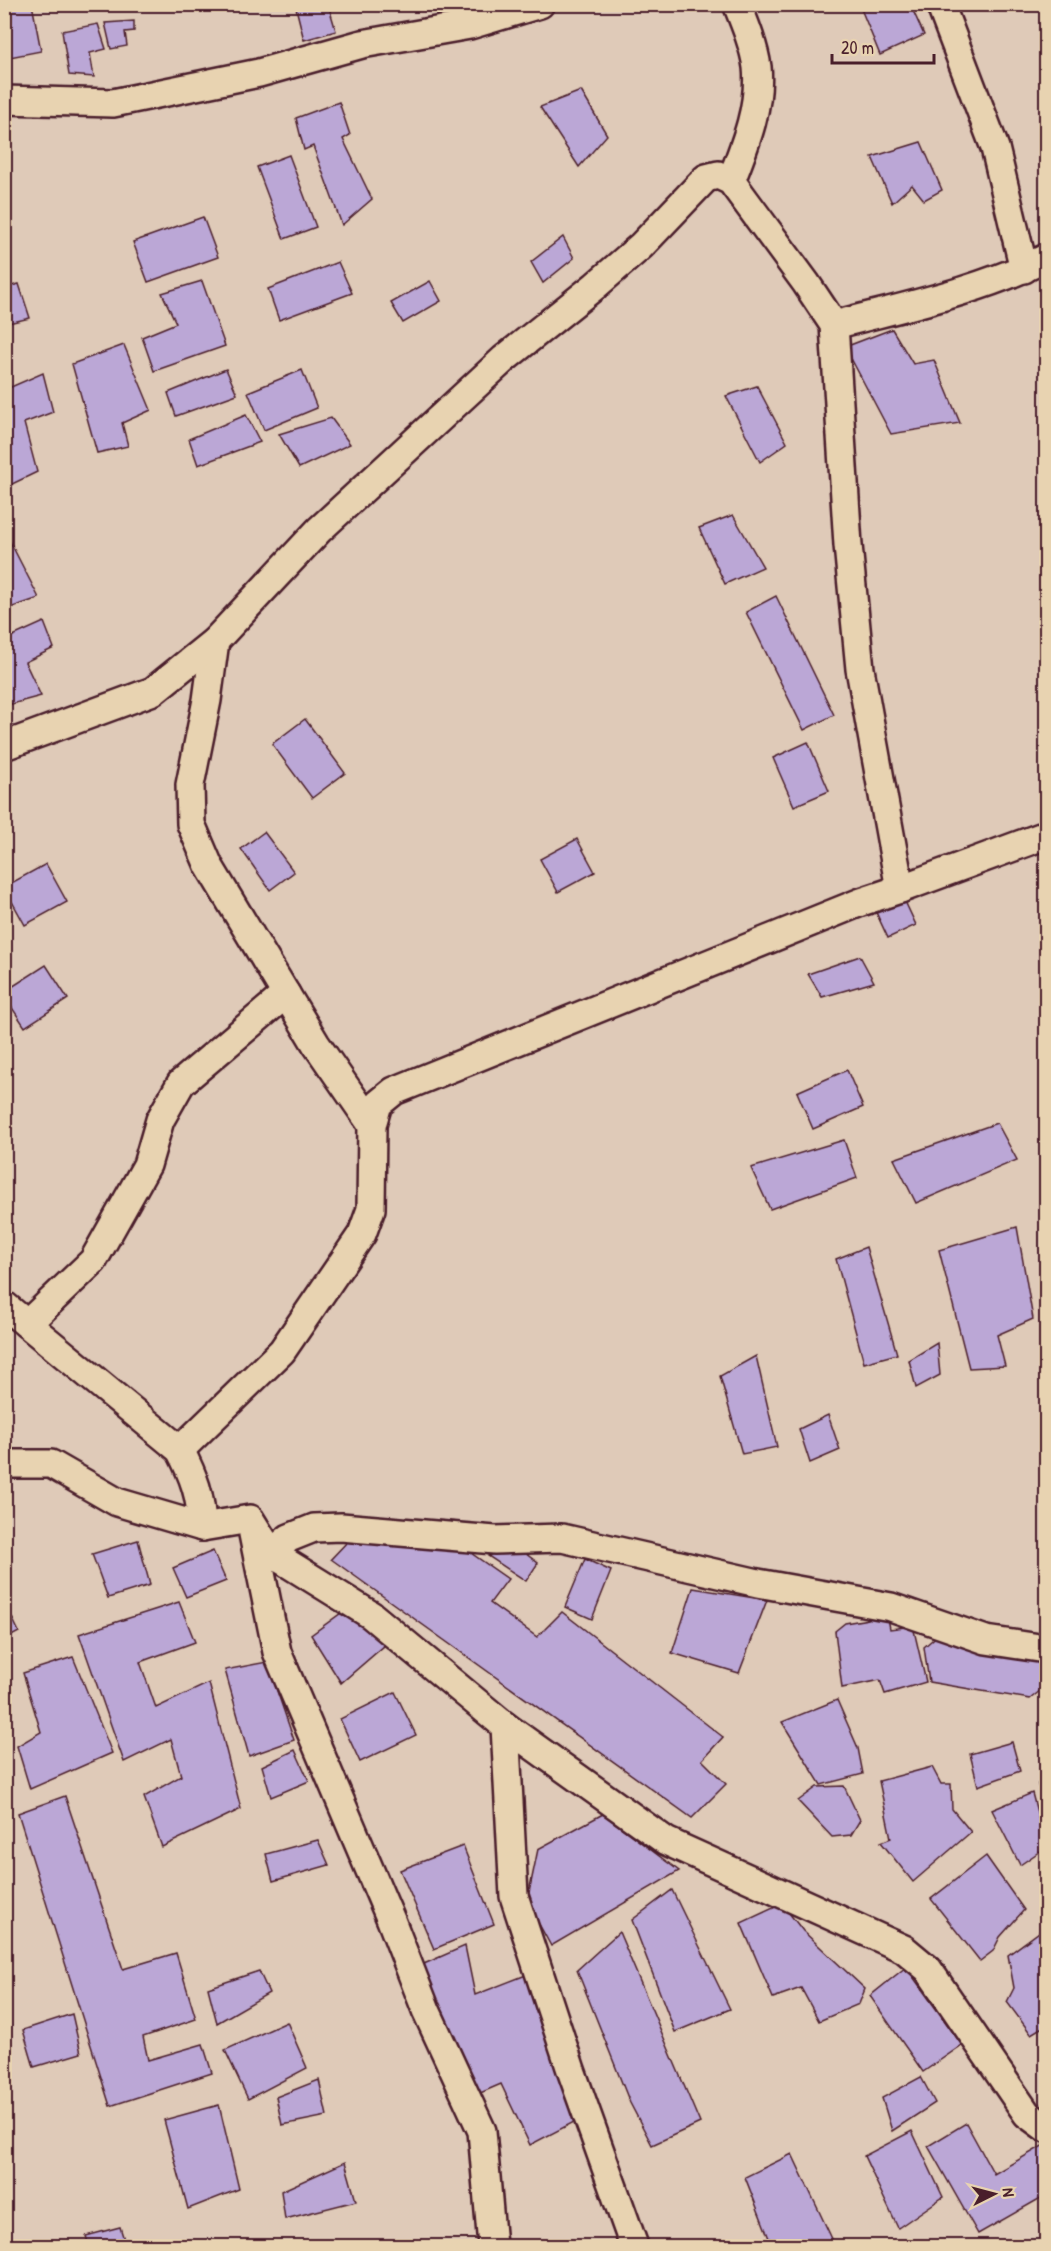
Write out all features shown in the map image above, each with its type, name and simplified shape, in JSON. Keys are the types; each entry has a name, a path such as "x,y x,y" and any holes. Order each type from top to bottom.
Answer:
{"street":[{"path":"4,100 112,104 259,73 362,44 470,25 540,4"},
{"path":"732,181 757,98 757,67 738,4"},
{"path":"834,325 963,291 1035,263 995,148 940,4"},
{"path":"4,746 153,691 215,641 319,530 504,359 641,246 706,178 718,175 732,181 807,283 834,325 848,545 860,669 900,889"},
{"path":"215,641 207,700 190,785 190,824 209,866 316,1044 372,1125"},
{"path":"180,1450 282,1351 362,1234 371,1209 372,1125 378,1104 394,1091 861,902 1047,835"},
{"path":"27,1324 93,1261 147,1165 160,1120 180,1083 286,994"},
{"path":"4,1305 180,1450 194,1478 201,1505 202,1527"},
{"path":"4,1464 51,1464 117,1502 202,1527 250,1519"},
{"path":"250,1519 271,1553 371,1615 505,1726 666,1840 904,1949 928,1969 1027,2114 1047,2128"},
{"path":"250,1519 277,1652 391,1920 426,2010 483,2131 492,2247"},
{"path":"271,1553 289,1538 314,1528 341,1527 495,1540 562,1538 758,1583 891,1607 986,1640 1047,1649"},
{"path":"505,1726 514,1896 571,2070 634,2247"}],"building":[{"path":"32,4 41,51 10,57 4,46 4,5"},
{"path":"295,4 328,4 336,31 304,40"},
{"path":"859,4 910,4 924,35 880,55"},
{"path":"134,21 134,31 125,32 127,46 111,49 105,23"},
{"path":"98,24 106,49 90,53 94,77 69,75 62,31"},
{"path":"581,91 607,135 579,167 540,107"},
{"path":"339,102 350,135 343,139 372,199 342,225 313,146 304,150 296,118"},
{"path":"921,142 942,190 924,200 912,185 892,203 872,157"},
{"path":"289,155 316,227 284,239 257,167"},
{"path":"203,217 218,257 148,282 133,242"},
{"path":"563,237 574,258 543,283 531,262"},
{"path":"338,262 352,293 279,320 268,289"},
{"path":"202,281 225,346 154,371 142,337 176,323 162,293"},
{"path":"430,281 441,301 403,323 391,303"},
{"path":"19,284 30,318 4,324 4,288"},
{"path":"892,329 913,364 934,360 960,423 891,434 845,347"},
{"path":"124,345 151,410 122,423 128,446 97,453 72,364"},
{"path":"226,369 237,394 176,416 168,393"},
{"path":"302,370 317,408 264,430 248,392"},
{"path":"43,373 53,412 24,423 37,472 8,486 4,477 4,390"},
{"path":"757,386 787,443 760,462 726,396"},
{"path":"246,415 260,442 198,465 189,439"},
{"path":"331,418 350,444 299,468 279,434"},
{"path":"733,515 763,567 725,584 699,528"},
{"path":"4,530 39,598 4,610"},
{"path":"776,596 834,715 804,730 746,612"},
{"path":"44,622 54,648 25,662 41,696 4,706 4,640"},
{"path":"305,719 345,773 312,798 272,744"},
{"path":"808,742 829,791 794,806 773,758"},
{"path":"264,832 294,872 270,890 241,849"},
{"path":"577,839 595,872 558,892 540,859"},
{"path":"46,864 67,902 25,925 4,887"},
{"path":"902,895 916,925 888,938 874,908"},
{"path":"860,956 874,982 822,997 808,974"},
{"path":"46,965 68,999 25,1027 4,996 4,992"},
{"path":"847,1070 863,1107 813,1129 797,1092"},
{"path":"997,1123 1017,1160 916,1203 894,1159"},
{"path":"844,1140 857,1178 770,1209 751,1168"},
{"path":"1017,1227 1033,1319 997,1335 1005,1366 969,1368 939,1250"},
{"path":"866,1247 897,1354 864,1363 836,1259"},
{"path":"1046,1252 1046,1311 1041,1255"},
{"path":"937,1343 940,1375 916,1388 909,1360"},
{"path":"756,1356 777,1447 742,1454 720,1376"},
{"path":"828,1415 840,1450 810,1463 799,1429"},
{"path":"138,1540 150,1585 108,1598 92,1554"},
{"path":"349,1540 465,1549 508,1579 490,1603 537,1637 562,1612 723,1737 702,1760 726,1784 692,1818 331,1559"},
{"path":"505,1550 526,1554 538,1563 526,1581 488,1556"},
{"path":"213,1551 226,1581 186,1597 173,1568"},
{"path":"585,1559 611,1571 592,1619 565,1607"},
{"path":"693,1588 767,1600 739,1673 672,1653"},
{"path":"4,1601 19,1632 4,1640"},
{"path":"179,1602 195,1642 140,1662 156,1708 209,1683 241,1809 162,1847 144,1797 181,1776 171,1739 124,1762 79,1634"},
{"path":"868,1607 886,1607 890,1629 913,1626 926,1682 885,1694 880,1680 842,1688 835,1631 845,1623 868,1619"},
{"path":"344,1611 392,1639 341,1683 311,1635"},
{"path":"939,1634 1046,1654 1046,1686 1030,1699 929,1682 924,1647"},
{"path":"73,1657 112,1753 30,1789 17,1746 41,1732 23,1673"},
{"path":"267,1662 294,1740 249,1756 225,1670"},
{"path":"395,1692 416,1735 360,1762 340,1719"},
{"path":"837,1700 858,1748 863,1774 821,1785 782,1722"},
{"path":"1012,1742 1020,1771 978,1786 970,1754"},
{"path":"295,1750 309,1781 271,1797 262,1766"},
{"path":"932,1767 941,1784 951,1784 952,1809 971,1832 913,1882 881,1842 891,1838 879,1781"},
{"path":"1046,1783 1046,1824 1038,1784"},
{"path":"844,1786 860,1820 851,1835 832,1837 798,1801 817,1787"},
{"path":"1032,1793 1046,1847 1020,1865 992,1810"},
{"path":"65,1796 123,1969 176,1953 196,2019 143,2037 148,2060 203,2044 212,2073 110,2106 18,1813"},
{"path":"603,1814 679,1871 551,1946 527,1902 538,1849"},
{"path":"318,1840 329,1865 273,1881 266,1854"},
{"path":"463,1846 494,1924 434,1949 400,1870"},
{"path":"986,1856 1024,1910 1000,1937 993,1951 980,1961 931,1899"},
{"path":"672,1890 730,2009 675,2032 632,1920"},
{"path":"782,1904 803,1931 865,1989 859,2004 819,2021 801,1988 773,1998 741,1923"},
{"path":"1046,1927 1046,2025 1031,2034 1007,2002 1014,1988 1008,1955"},
{"path":"619,1932 700,2123 652,2145 630,2103 577,1970"},
{"path":"465,1946 475,1995 526,1975 578,2120 530,2145 501,2084 471,2097 417,1967"},
{"path":"906,1967 962,2045 923,2072 870,1996"},
{"path":"259,1971 269,1993 217,2023 208,1988"},
{"path":"72,2014 81,2053 34,2067 23,2030"},
{"path":"287,2022 307,2068 248,2099 225,2050"},
{"path":"921,2077 935,2103 892,2131 882,2098"},
{"path":"319,2080 327,2116 282,2125 276,2097"},
{"path":"219,2105 239,2189 188,2209 164,2120"},
{"path":"966,2123 994,2174 1044,2145 1046,2149 1046,2195 978,2234 928,2146"},
{"path":"912,2131 943,2197 898,2228 864,2156"},
{"path":"792,2154 834,2243 827,2246 772,2246 745,2177"},
{"path":"345,2162 356,2201 285,2219 281,2191"},
{"path":"120,2227 126,2246 89,2246 86,2236"}]}
